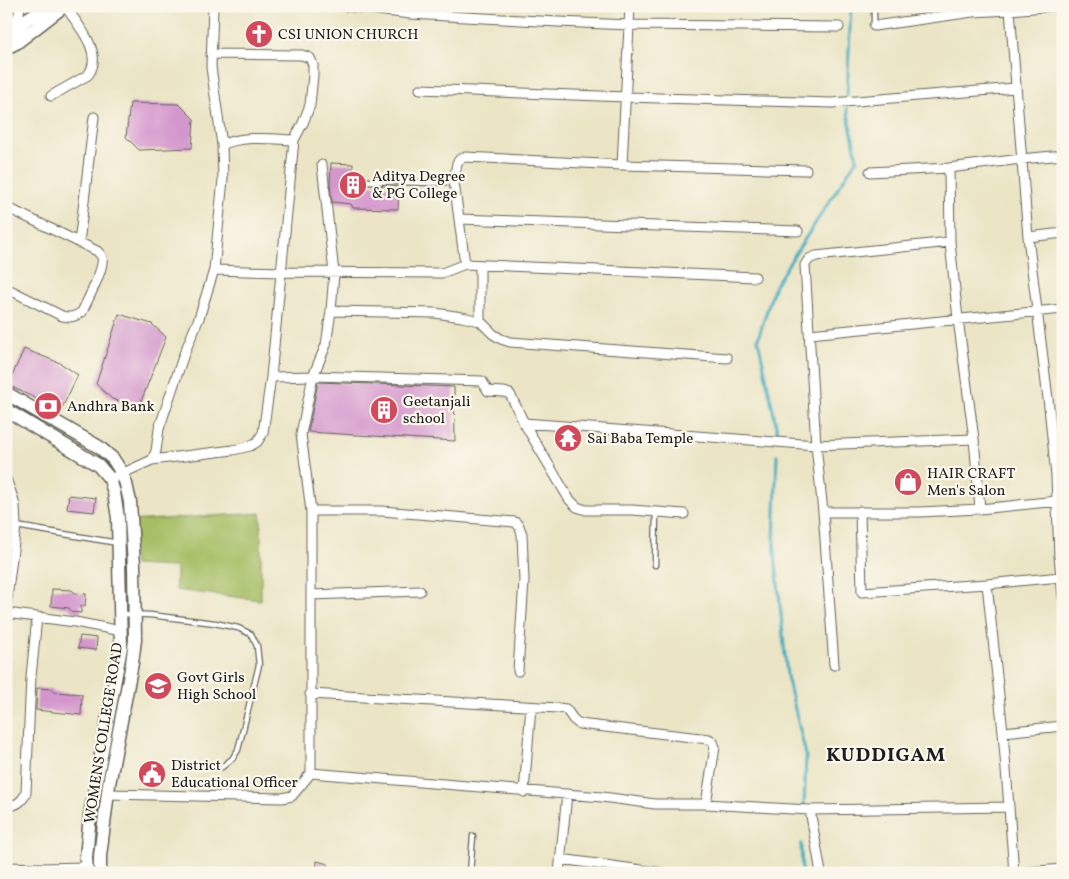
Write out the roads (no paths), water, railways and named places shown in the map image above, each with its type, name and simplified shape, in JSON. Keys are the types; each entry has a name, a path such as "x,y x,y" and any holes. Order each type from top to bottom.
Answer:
{"main road":[{"path":"8,37 46,6"},
{"path":"6,48 16,43 64,6"},
{"name":"WOMENS COLLEGE ROAD","path":"7,395 99,447 113,459 122,473 130,502 134,565 135,640 108,794 100,856 100,873"},
{"path":"6,410 98,465 110,479"},
{"name":"WOMENS COLLEGE ROAD","path":"87,870 90,815 121,646 118,518 110,479"}],"street":[{"path":"8,37 19,13 20,6"},
{"path":"51,96 88,75 92,70 92,50 89,41 64,6"},
{"path":"152,460 156,451 159,429 184,354 199,318 214,270 223,179 222,145 216,114 211,67 213,6"},
{"path":"345,6 410,14 558,22 630,25 839,27"},
{"path":"622,165 630,6"},
{"path":"874,26 973,12 1055,6"},
{"path":"1010,10 1028,237 1056,476 1063,597"},
{"path":"110,479 152,460 233,450 250,446 257,442 263,433 271,377 294,140 310,105 314,65 310,58 302,56 211,54"},
{"path":"420,89 832,103 1015,88"},
{"path":"79,243 94,118"},
{"path":"222,145 240,139 294,140"},
{"path":"870,172 949,168 1063,155"},
{"path":"462,265 459,219 450,182 457,162 465,157 622,165 806,170"},
{"path":"108,794 282,798 292,796 311,773 311,511 301,434 313,376 326,345 334,273 322,165"},
{"path":"949,168 950,242 974,438 980,509"},
{"path":"6,208 97,251 102,256 101,270 82,312 76,316 70,318 62,316 6,288"},
{"path":"459,219 798,231"},
{"path":"1028,237 1063,233"},
{"path":"834,665 816,444 805,265 809,259 816,256 950,242"},
{"path":"214,270 442,273 462,265 480,265 755,277"},
{"path":"479,321 480,265"},
{"path":"810,334 1063,308"},
{"path":"331,311 435,313 479,321 493,334 510,342 727,358"},
{"path":"271,377 313,376 482,381 488,391 510,394 524,423 569,499 577,507 586,510 684,514"},
{"path":"524,423 816,444 974,438"},
{"path":"6,479 15,506 16,526 9,554 6,606"},
{"path":"823,512 920,512 980,509 1057,501"},
{"path":"311,511 382,511 515,522 522,534 524,581 518,670"},
{"path":"860,511 862,592 1061,577"},
{"path":"987,584 1004,732 1014,873 1063,869"},
{"path":"311,595 420,591"},
{"path":"6,613 75,622 120,631"},
{"path":"6,807 22,802 26,793 31,677 37,617"},
{"path":"310,694 558,708 566,709 573,720 579,724 709,739 715,747 706,804"},
{"path":"524,792 531,707"},
{"path":"1004,732 1063,726"},
{"path":"311,773 524,792 567,794 655,804 706,804 810,810 1009,807"},
{"path":"559,873 567,794"},
{"path":"810,810 821,873"},
{"path":"560,859 664,873"},
{"path":"6,867 87,870"}],"lane":[{"path":"874,6 874,26"},
{"path":"367,181 450,182"},
{"path":"655,565 656,513"},
{"path":"16,526 119,544"},
{"path":"120,614 173,617 215,623 238,628 251,634 257,646 259,665 238,750 222,767"},
{"path":"470,873 473,836"}],"waterway":[{"path":"847,96 851,6"},
{"path":"778,434 758,339 775,285 857,159 847,108"},
{"path":"777,455 774,542 787,676 806,755 804,806"},
{"path":"801,844 802,873"}],"place":[{"name":"CSI UNION CHURCH","path":"259,34"},
{"name":"Aditya Degree & PG College","path":"353,185"},
{"name":"Andhra Bank","path":"48,406"},
{"name":"Geetanjali school","path":"384,410"},
{"name":"Sai Baba Temple","path":"568,438"},
{"name":"HAIR CRAFT Men's Salon","path":"908,482"},
{"name":"Govt Girls High School","path":"158,686"},
{"name":"District Educational Officer","path":"152,774"}],"district":[{"name":"KUDDIGAM","path":"886,754"}]}
